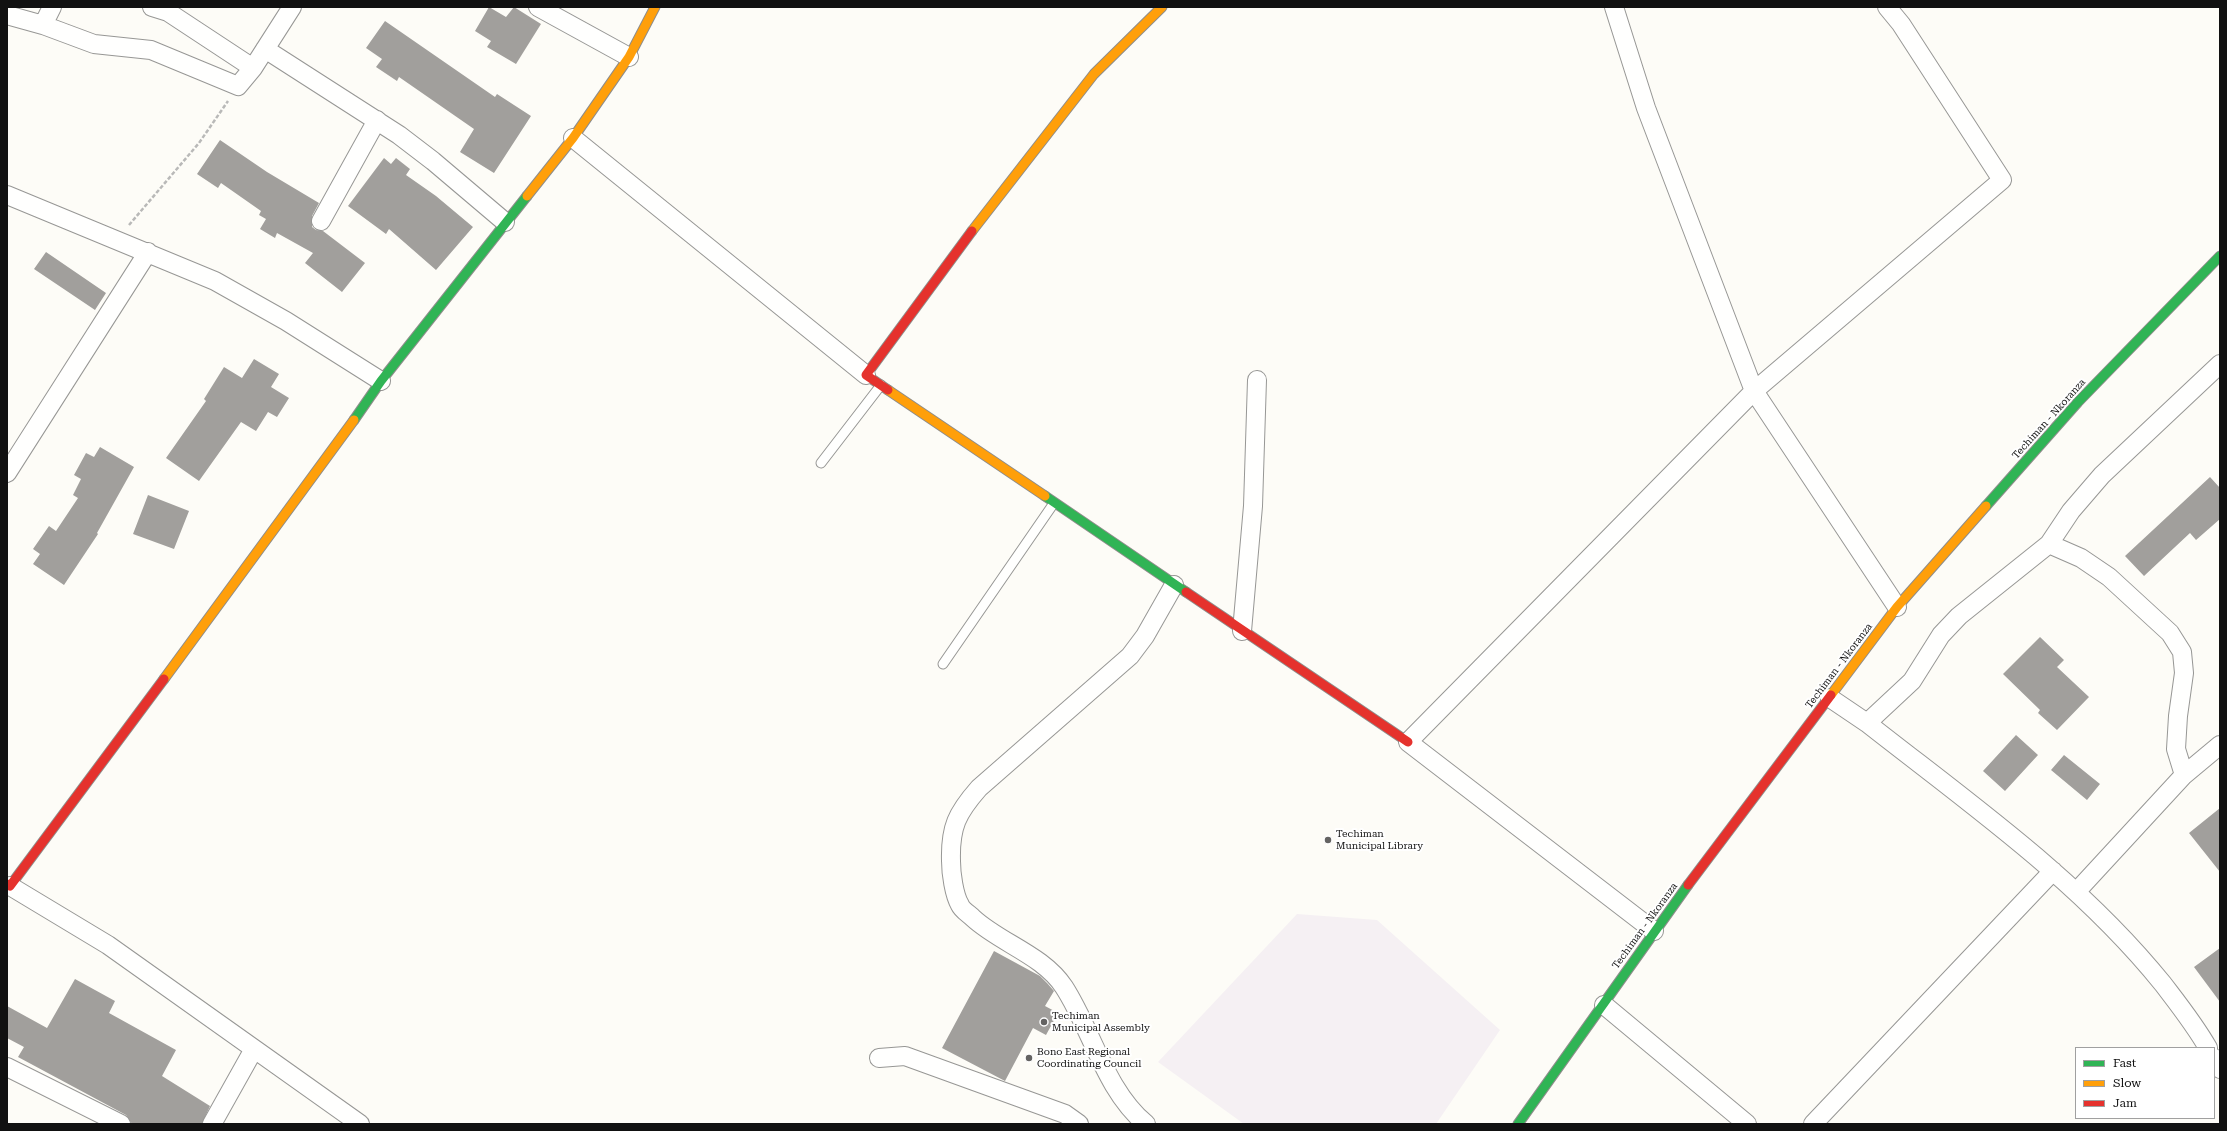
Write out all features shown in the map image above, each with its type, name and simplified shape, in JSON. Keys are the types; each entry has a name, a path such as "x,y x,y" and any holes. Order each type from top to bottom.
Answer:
{"street":[{"path":"43,25 52,7"},
{"path":"152,7 168,12 253,68"},
{"path":"7,15 43,25 94,44 151,50 238,86 253,68 292,7"},
{"path":"538,7 629,57"},
{"path":"360,1124 108,945 9,885 307,486 381,381 505,222 573,138 629,57 655,7"},
{"path":"866,375 999,194 1094,74 1162,7"},
{"path":"1614,7 1646,108 1754,391 1897,607"},
{"path":"1408,742 1754,391 2002,180 1902,24 1887,7"},
{"path":"265,49 377,120 433,161 505,222"},
{"path":"321,221 377,120"},
{"path":"573,138 866,375 1408,742 1654,931"},
{"path":"7,196 148,252 215,281 286,321 381,381"},
{"path":"7,473 148,252"},
{"name":"Techiman - Nkoranza","path":"1518,1124 1604,1005 1654,931 1897,607 2078,402 2220,256"},
{"path":"1867,723 1912,681 1941,635 1959,616 2049,544 2071,511 2102,476 2220,364"},
{"path":"1242,631 1252,506 1256,380"},
{"path":"2049,544 2081,558 2109,577 2170,632 2182,652 2184,673 2178,716 2176,749 2184,775"},
{"path":"1146,1124 1139,1118 1111,1080 1064,987 1048,969 980,924 960,905 951,874 950,847 953,825 962,807 979,788 1130,656 1145,636 1174,585"},
{"path":"1830,698 1867,723 2077,891 2139,955 2196,1026 2207,1047"},
{"path":"2077,891 2184,775 2220,745"},
{"path":"1813,1124 2053,871"},
{"path":"1604,1005 1747,1124"},
{"path":"212,1124 254,1049"},
{"path":"879,1058 904,1056 1065,1114 1079,1124"},
{"path":"2215,1060 2220,1069"},
{"path":"7,1067 121,1124"}],"lane":[{"path":"821,463 881,385"},
{"path":"943,664 1054,503"}],"path":[{"path":"115,240 150,202 199,142 238,86"}],"shaded area":[{"path":"1297,914 1377,920 1500,1030 1436,1124 1244,1124 1158,1062"}],"building":[{"path":"489,7 506,17 514,7 541,24 516,64 487,47 491,41 475,31"},
{"path":"385,21 495,97 497,94 531,116 494,173 460,152 474,129 399,77 397,81 376,67 382,59 366,48"},
{"path":"220,140 267,172 319,203 312,216 312,227 316,230 323,231 365,263 342,292 305,263 313,253 277,233 275,238 260,229 266,219 259,215 261,211 221,183 218,188 197,174"},
{"path":"384,158 391,164 396,158 410,169 406,175 436,196 473,227 436,270 389,229 386,234 348,206"},
{"path":"46,252 106,293 95,310 34,269"},
{"path":"254,359 279,374 271,387 289,398 277,417 268,412 256,431 241,422 199,481 166,458 206,401 204,399 224,367 242,378"},
{"path":"100,447 134,467 97,533 98,534 64,585 33,564 40,554 33,549 49,526 56,531 78,498 73,495 81,479 74,475 86,453 94,457"},
{"path":"2210,477 2220,488 2220,519 2196,540 2190,533 2144,576 2125,556"},
{"path":"148,495 189,511 174,549 133,534"},
{"path":"2040,637 2064,660 2057,667 2089,697 2057,730 2038,713 2040,710 2003,674"},
{"path":"2016,735 2038,755 2005,791 1983,771"},
{"path":"2064,755 2100,784 2087,800 2051,770"},
{"path":"2220,808 2220,872 2189,833"},
{"path":"2220,948 2220,1002 2194,967"},
{"path":"994,951 1040,976 1054,991 1045,1006 1058,1013 1046,1035 1033,1028 1005,1081 942,1048"},
{"path":"75,979 115,1001 109,1013 176,1050 162,1076 210,1106 202,1124 132,1124 126,1115 18,1057 24,1047 7,1038 7,1006 47,1028"}],"traffic: fast":[{"path":"354,420 381,381 527,196"},
{"path":"1986,506 2078,402 2220,256"},
{"path":"1045,496 1186,592"},
{"path":"1518,1124 1688,885"}],"traffic: slow":[{"path":"527,196 573,138 629,57 655,7"},
{"path":"972,231 1094,74 1162,7"},
{"path":"888,390 1045,496"},
{"path":"164,679 354,420"},
{"path":"1831,695 1897,607 1986,506"}],"traffic: jam":[{"path":"888,390 866,375 972,231"},
{"path":"1186,592 1408,742"},
{"path":"7,884 10,886 164,679"},
{"path":"1688,885 1831,695"}],"place":[{"name":"Techiman Municipal Library","path":"1328,840"},
{"name":"Techiman Municipal Assembly","path":"1044,1022"},
{"name":"Bono East Regional Coordinating Council","path":"1029,1058"}]}
